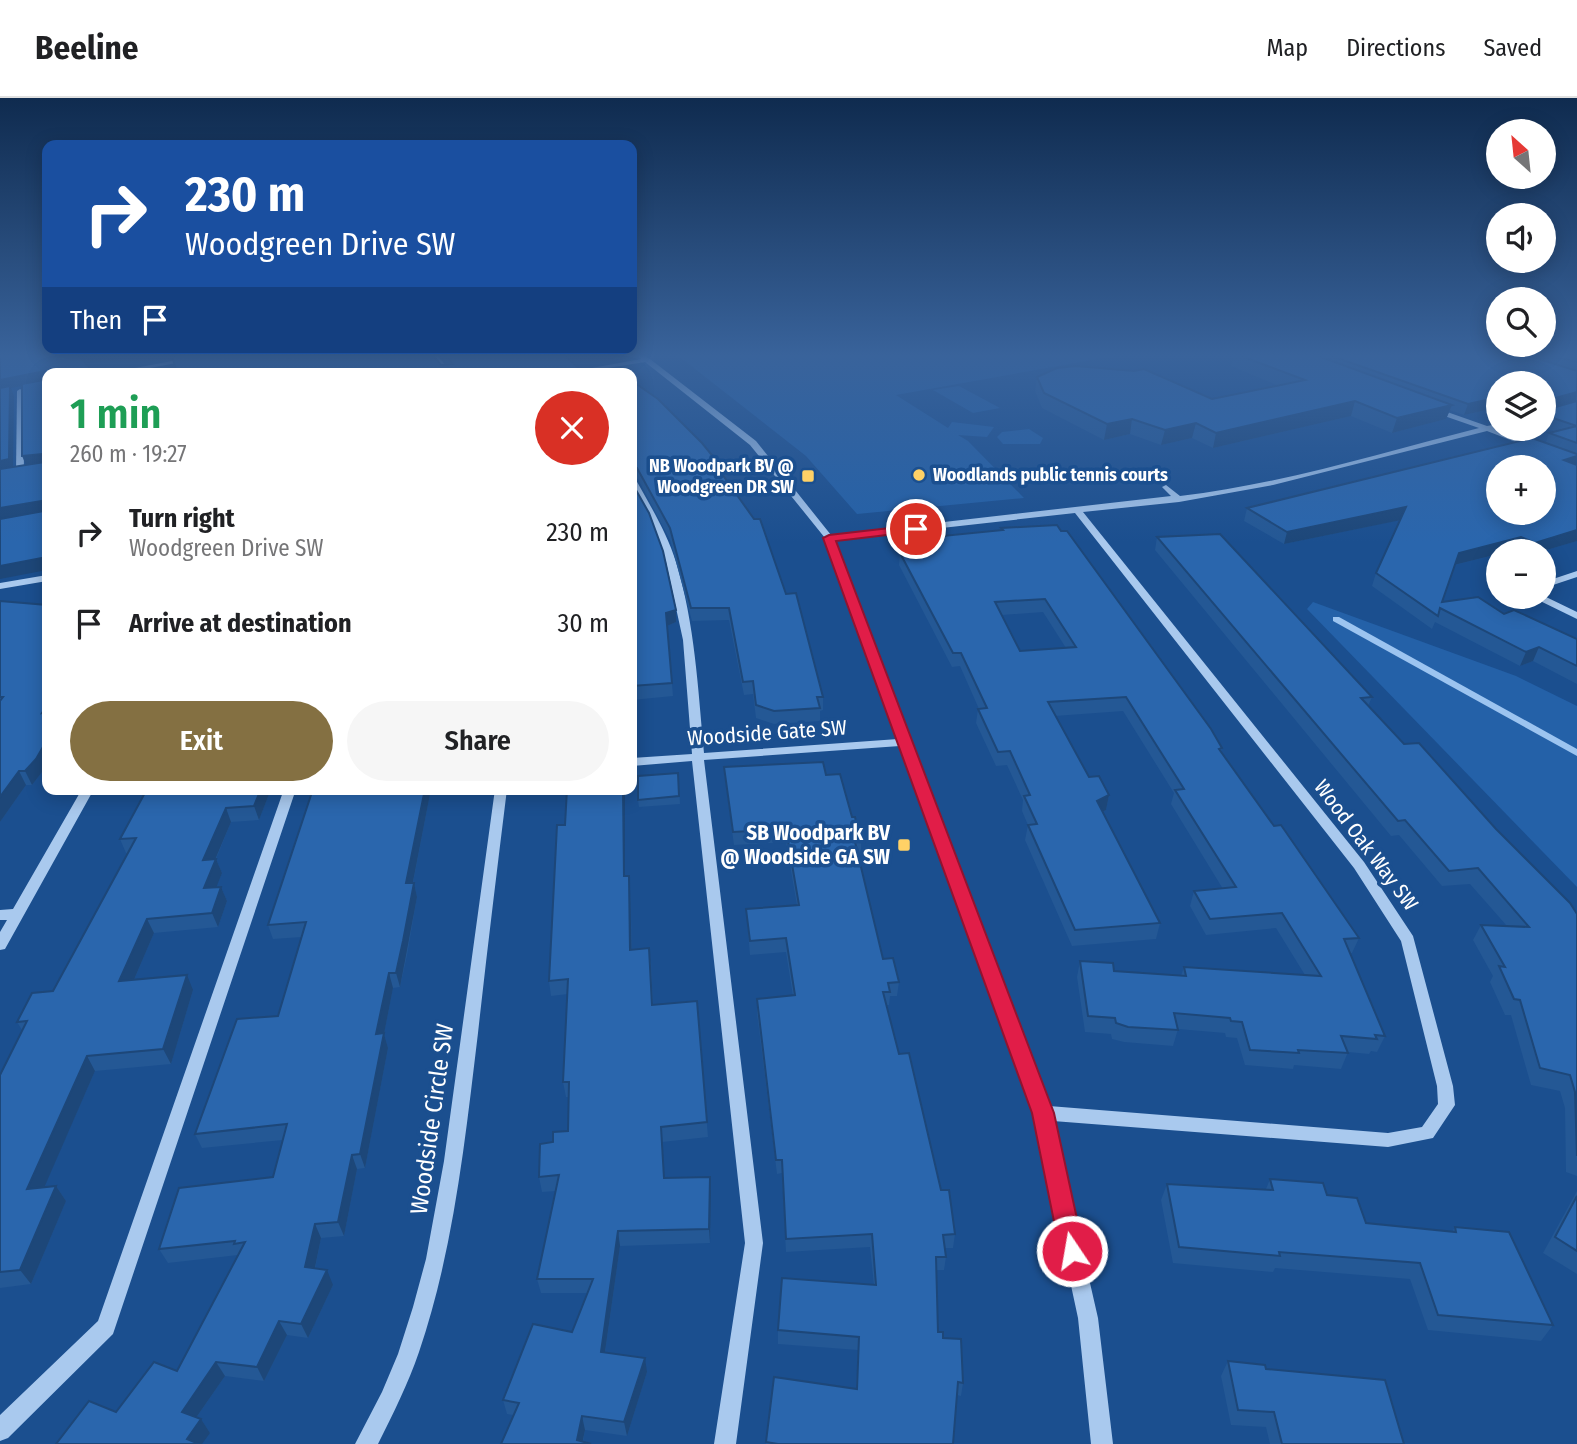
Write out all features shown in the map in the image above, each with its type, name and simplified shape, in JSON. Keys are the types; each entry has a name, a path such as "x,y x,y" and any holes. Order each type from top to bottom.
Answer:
{"street":[{"path":"20,417 20,473"},
{"path":"719,417 752,443 829,538 1043,1113 1088,1318 1102,1444"},
{"path":"1456,417 1486,428"},
{"path":"829,538 1179,499 1273,483 1486,430"},
{"path":"1520,441 1539,448"},
{"path":"10,475 33,471"},
{"path":"1166,487 1179,499"},
{"path":"637,489 656,523 671,562 688,640 698,757 754,1243 725,1444"},
{"name":"Wood Oak Way SW","path":"1043,1113 1388,1140 1427,1133 1447,1105 1445,1086 1408,940 1392,911 1079,512"},
{"path":"1556,581 1577,574"},
{"path":"0,586 42,579"},
{"path":"1556,606 1577,616"},
{"name":"Woodside Gate SW","path":"637,762 905,742"},
{"path":"0,945 85,795"},
{"path":"0,1430 106,1327 288,795"},
{"name":"Woodside Circle SW","path":"366,1444 390,1403 433,1274 452,1173 500,795"},
{"path":"0,915 18,914"}],"shaded area":[{"path":"756,417 930,417 948,428 952,422 994,427 987,437 958,435 968,441 1024,498 857,514 806,456"},
{"path":"1029,429 1043,438 1040,444 1003,444 997,437 1002,432"},
{"path":"1313,602 1516,676 1577,706 1577,887 1307,609"}],"building":[{"path":"0,417 10,417 9,459 0,461"},
{"path":"22,417 42,417 42,454 22,456"},
{"path":"637,417 676,417 724,470 720,471 754,519 760,519 786,594 796,593 823,697 817,697 820,708 774,711 756,705 753,681 743,682 729,608 691,608 670,528 637,468"},
{"path":"1092,417 1286,417 1216,433 1196,423 1165,430 1132,419 1107,424"},
{"path":"1556,417 1577,417 1577,426 1556,419"},
{"path":"1577,426 1577,443 1556,436 1556,431"},
{"path":"1520,441 1540,441 1577,454 1564,460 1577,465 1577,530 1548,539 1486,539 1486,546 1459,553 1442,602 1478,597 1486,602 1486,609 1496,609 1504,614 1514,610 1577,639 1577,666 1539,647 1526,652 1440,608 1438,616 1376,573 1406,507 1287,532 1247,508"},
{"path":"42,462 42,501 0,508 0,469"},
{"path":"637,492 649,513 663,551 676,610 666,613 672,683 637,686"},
{"path":"42,511 42,558 0,566 0,519"},
{"path":"1057,525 1061,531 1067,531 1211,729 1222,748 1219,749 1274,826 1281,825 1359,938 1344,939 1385,1036 1375,1035 1377,1039 1341,1036 1348,1053 1250,1050 1242,1022 1231,1021 1230,1018 1174,1013 1178,1030 1128,1027 1116,1023 1115,1018 1088,1016 1080,961 1113,963 1114,971 1186,976 1184,967 1321,976 1282,913 1210,919 1194,891 1236,887 1175,790 1184,789 1126,697 1048,702 1089,777 1099,776 1109,795 1097,801 1160,923 1075,930 1028,825 1037,824 1024,796 1030,795 1010,751 998,752 978,709 987,708 961,653 953,653 900,553 910,552 902,540 1003,530 1001,528","holes":["1045,599 1076,647 1020,651 995,602"]},
{"path":"1220,534 1372,697 1361,698 1404,744 1419,743 1496,829 1570,903 1577,914 1577,1156 1575,1092 1570,1075 1540,1068 1520,1000 1514,999 1499,966 1505,967 1481,925 1529,927 1478,868 1449,871 1405,820 1398,821 1157,537"},
{"path":"0,601 42,605 42,749 25,771 19,771 0,797 0,701 3,697 0,697"},
{"path":"823,762 826,775 840,774 852,817 855,817 861,842 855,842 883,959 893,958 899,982 888,983 890,992 883,992 899,1054 909,1053 941,1190 949,1190 955,1234 943,1235 946,1257 936,1257 938,1332 943,1332 943,1338 961,1339 963,1383 958,1382 953,1444 766,1442 774,1377 857,1389 859,1337 778,1330 782,1278 876,1285 872,1234 786,1239 782,1160 776,1160 757,999 795,995 786,938 750,941 746,909 799,905 786,829 733,832 724,767"},
{"path":"678,773 679,796 638,800 638,776"},
{"path":"144,795 259,795 254,806 226,808 203,860 216,859 204,888 221,887 212,913 147,919 119,981 187,975 163,1049 87,1056 27,1189 56,1186 20,1270 0,1272 0,1075 27,1021 17,1022 32,993 53,991 136,838 120,839"},
{"path":"311,795 424,795 406,883 414,883 396,973 389,973 376,1034 384,1033 360,1154 352,1155 338,1222 315,1224 305,1267 327,1270 301,1324 279,1321 257,1367 216,1362 182,1412 201,1419 187,1439 199,1444 56,1444 89,1401 116,1412 154,1362 177,1371 245,1242 159,1249 179,1188 273,1177 287,1124 195,1134 237,1019 278,1016 306,922 268,925"},
{"path":"567,795 623,795 624,876 629,876 630,950 649,948 652,1005 697,1001 707,1122 661,1127 664,1178 710,1177 709,1229 618,1231 601,1352 645,1358 624,1422 582,1416 577,1440 591,1444 501,1444 519,1403 503,1400 533,1324 572,1332 593,1279 537,1279 559,1175 539,1177 540,1144 553,1142 553,1132 568,1131 569,1082 563,1082 568,979 549,981 557,825 565,825"},
{"path":"1270,1179 1323,1183 1327,1195 1357,1198 1366,1223 1456,1232 1455,1227 1509,1232 1553,1325 1438,1315 1420,1263 1279,1252 1280,1256 1179,1247 1167,1184 1273,1190"},
{"path":"1577,1196 1577,1251 1555,1237"},
{"path":"1228,1361 1265,1365 1266,1369 1385,1380 1404,1444 1282,1444 1274,1412 1238,1410"}],"waterway":[{"path":"1336,619 1577,753"}],"place":[{"name":"Woodlands public tennis courts","path":"919,475"},
{"name":"NB Woodpark BV @ Woodgreen DR SW","path":"808,476"},
{"name":"SB Woodpark BV @ Woodside GA SW","path":"904,845"}],"route":[{"path":"916,529 829,538 855,600 1043,1113 1072,1251"}]}
